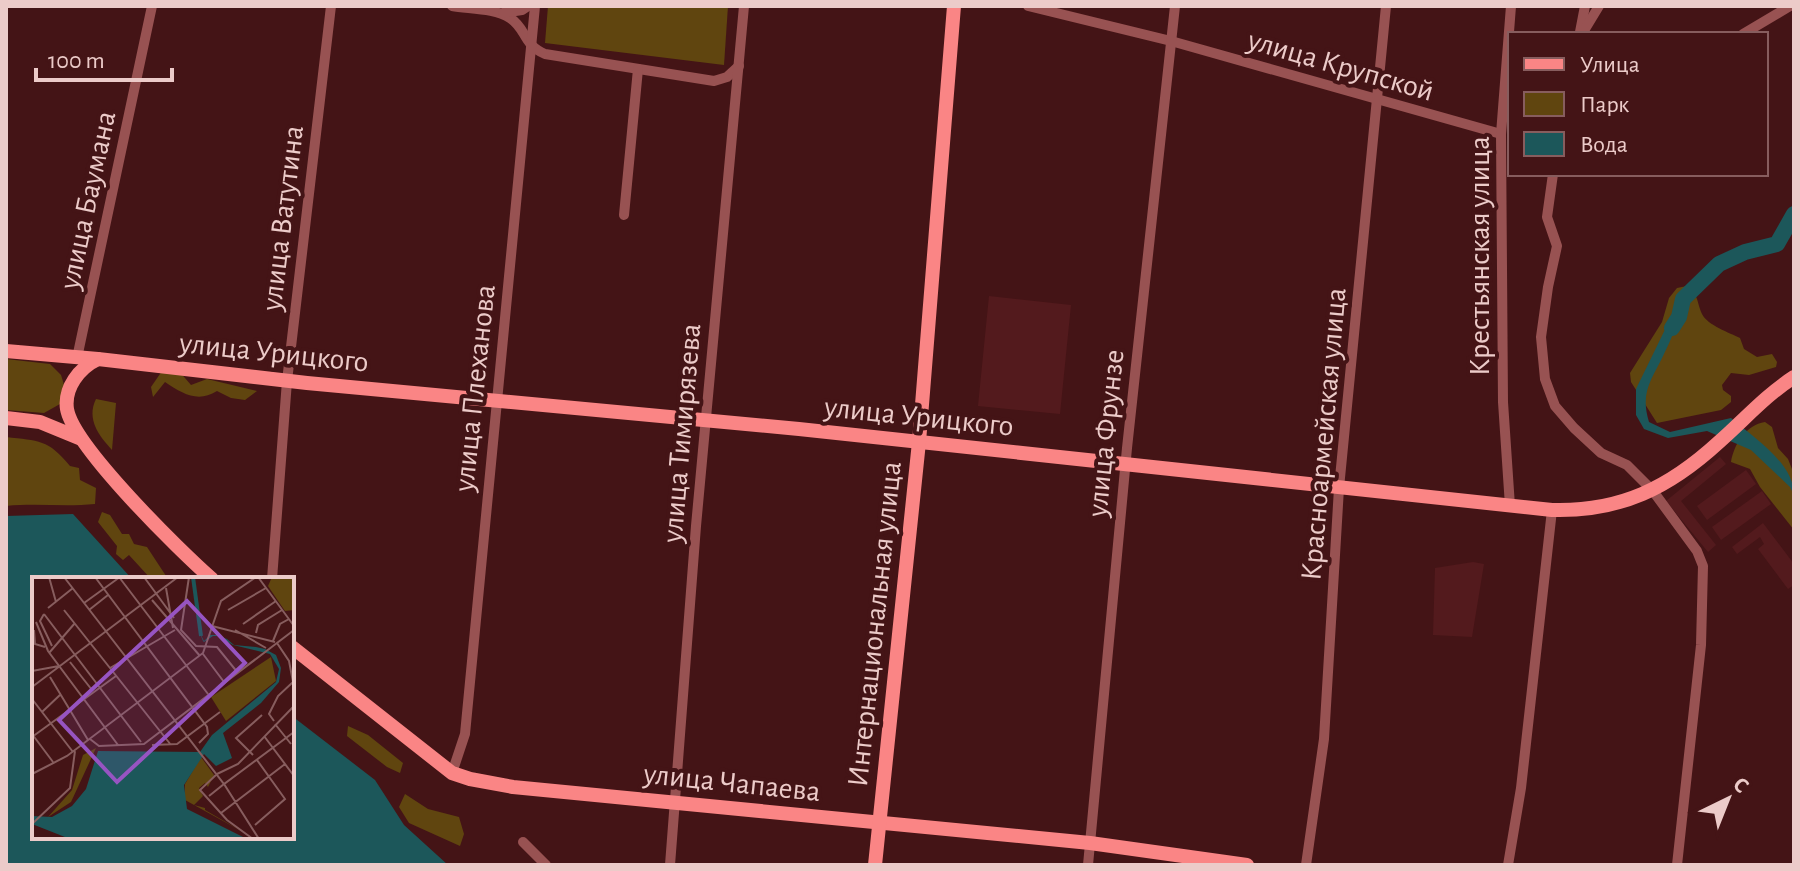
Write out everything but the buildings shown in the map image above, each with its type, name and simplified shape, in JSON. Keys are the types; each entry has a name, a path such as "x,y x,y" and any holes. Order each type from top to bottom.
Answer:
{"main road":[{"name":"Интернациональная улица","path":"875,865 919,442 954,6"},
{"path":"6,351 45,355 65,371 71,386"},
{"name":"улица Урицкого","path":"45,355 1580,511 1631,500 1653,491 1717,444 1794,377"},
{"path":"98,359 82,370 71,386 67,407 79,438 173,543 210,577"},
{"path":"40,422 67,407"},
{"path":"6,418 40,422 79,438"},
{"path":"294,649 452,773"},
{"name":"улица Чапаева","path":"452,773 494,784 1090,843 1247,865"}],"street":[{"name":"улица Баумана","path":"77,358 152,6"},
{"name":"улица Ватутина","path":"272,577 287,381 331,6"},
{"path":"454,6 500,13 511,18 531,48 545,54 714,81 727,77 739,66"},
{"path":"500,13 522,10 528,6"},
{"name":"улица Плеханова","path":"452,773 465,734 535,6"},
{"name":"улица Тимирязева","path":"670,865 744,6"},
{"name":"улица Крупской","path":"1028,6 1171,41 1378,102 1501,134"},
{"name":"улица Фрунзе","path":"1088,865 1126,463 1175,6"},
{"name":"Красноармейская улица","path":"1306,865 1324,739 1339,488 1386,6"},
{"name":"Крестьянская улица","path":"1510,32 1511,6"},
{"path":"1581,32 1585,6"},
{"path":"1582,32 1599,6"},
{"path":"1746,32 1790,6"},
{"path":"624,215 638,69"},
{"name":"Крестьянская улица","path":"1508,78 1501,134 1503,402 1510,506"},
{"path":"1553,176 1547,217 1557,246 1541,337 1545,379 1555,406 1601,453 1627,465 1653,491 1697,551 1703,566 1701,645 1677,865"},
{"path":"1508,865 1521,788 1552,510"},
{"path":"523,842 546,865"}],"shaded area":[{"path":"989,296 1071,305 1060,414 978,406"},
{"path":"1720,457 1726,464 1681,501 1716,545 1708,552 1666,501"},
{"path":"1746,470 1756,484 1707,520 1697,506"},
{"path":"1762,491 1771,504 1721,540 1712,527"},
{"path":"1763,523 1794,564 1794,585 1788,589 1758,549 1764,544 1760,537 1737,554 1732,547"},
{"path":"1473,562 1484,564 1472,637 1433,635 1435,568"}],"green space":[{"path":"548,6 728,6 724,65 545,43"},
{"path":"1687,286 1696,296 1702,314 1709,322 1740,338 1744,349 1757,357 1772,354 1777,362 1776,367 1749,375 1731,373 1722,385 1731,396 1731,402 1721,410 1657,423 1631,382 1630,373 1662,322 1669,298 1677,288"},
{"path":"6,359 50,364 61,375 65,388 60,404 44,413 6,410"},
{"path":"162,371 179,371 191,385 207,379 257,391 245,400 217,391 197,397 165,382 153,397 151,387"},
{"path":"96,399 116,403 112,450 93,420"},
{"path":"1765,422 1772,427 1778,448 1788,459 1794,474 1794,530 1760,487 1750,469 1731,462 1742,436 1752,427"},
{"path":"6,437 42,443 70,466 79,468 80,480 96,488 95,504 6,506"},
{"path":"102,512 110,515 122,534 129,534 134,544 147,547 167,577 149,577 129,555 123,560 116,554 117,546 98,522"},
{"path":"348,726 368,735 403,763 400,773 387,767 347,736"},
{"path":"405,794 428,809 459,817 464,834 460,846 409,823 399,807"}],"water":[{"path":"1675,309 1682,312 1646,394 1649,422 1670,432 1731,418 1780,462 1792,483 1794,495 1790,487 1751,450 1707,431 1668,438 1644,429 1636,415 1636,389"},
{"path":"73,514 130,577 32,577 32,839 294,839 294,718 375,780 404,825 448,865 6,865 6,516"}],"waterway":[{"path":"1672,328 1679,317 1683,299 1719,264 1745,252 1777,244 1794,214"}]}
